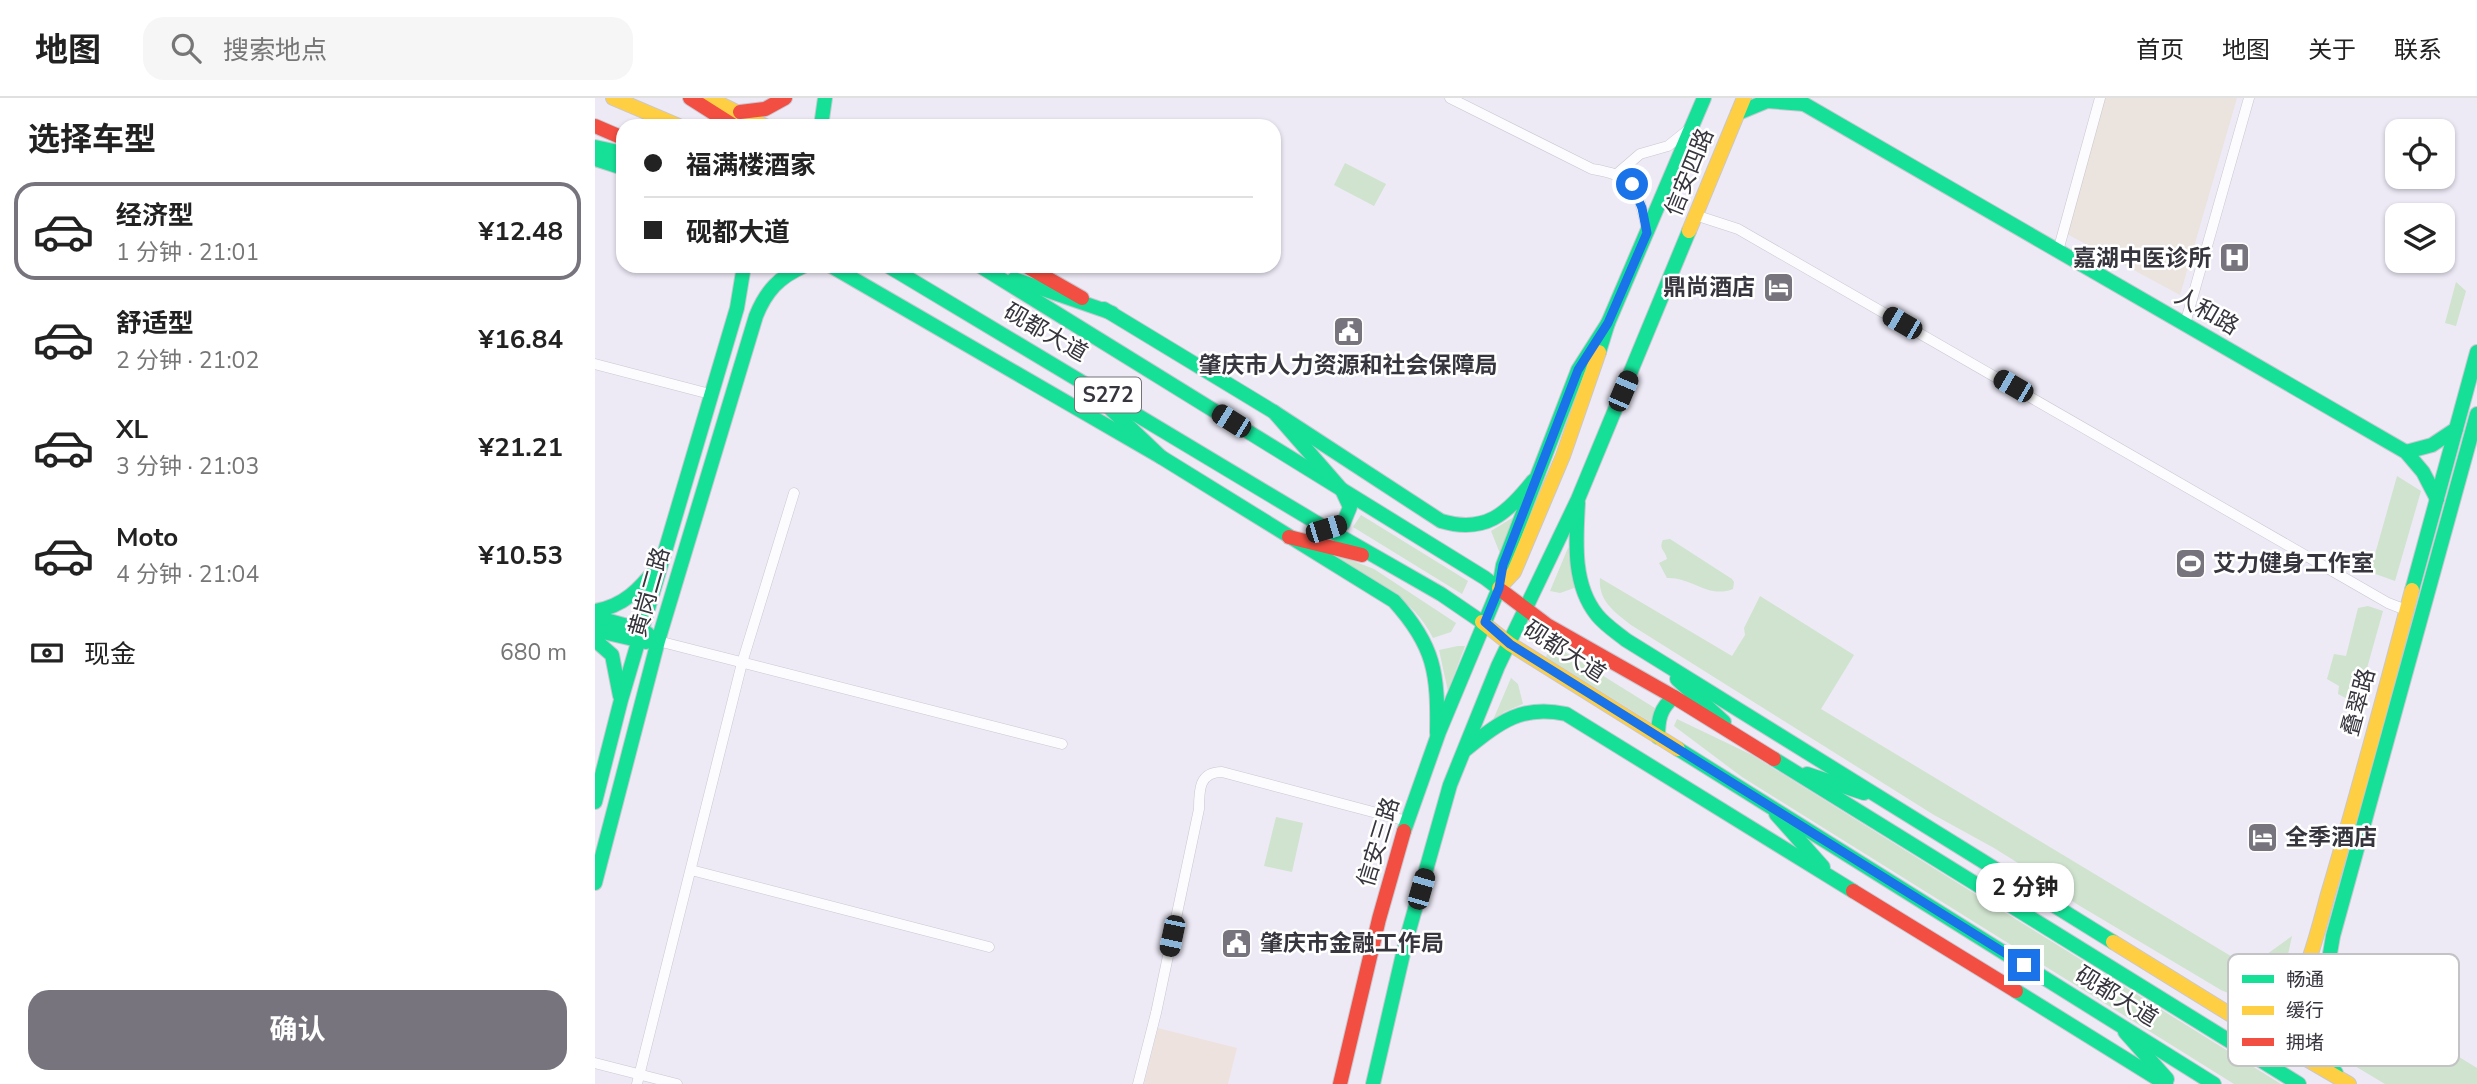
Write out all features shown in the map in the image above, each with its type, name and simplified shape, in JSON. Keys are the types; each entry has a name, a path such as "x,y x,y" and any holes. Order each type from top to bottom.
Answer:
{"main road":[{"path":"613,98 662,119"},
{"path":"690,98 736,119 765,109 785,98"},
{"path":"708,98 736,119"},
{"path":"822,119 825,98"},
{"name":"信安四路","path":"1510,644 1578,499 1577,462 1589,386 1608,323 1704,98"},
{"name":"信安四路","path":"1499,588 1514,572 1577,462 1695,215 1744,98"},
{"path":"1738,113 1767,102 1801,101"},
{"name":"人和路","path":"1801,101 2406,452"},
{"path":"595,126 616,135"},
{"path":"595,146 616,151"},
{"path":"595,159 616,166"},
{"name":"黄岗二路","path":"596,796 621,700 737,308 743,273"},
{"name":"黄岗二路","path":"595,883 658,641 756,316 771,285 787,273"},
{"path":"844,273 1161,457 1394,601 1409,617 1427,645 1434,666 1438,686 1437,733"},
{"name":"砚都大道","path":"900,273 1073,373 1326,529 1485,622 1510,644 2214,1084"},
{"name":"砚都大道","path":"993,273 1499,588 1526,611 1674,696 2228,1040"},
{"path":"1000,273 1112,313"},
{"path":"1039,273 1112,313 1274,412 1441,521 1464,526 1502,515 1514,506 1537,475"},
{"path":"737,308 748,306 756,316"},
{"path":"1499,588 1503,565 1578,370 1608,323"},
{"name":"叠翠路","path":"2310,954 2477,352"},
{"path":"1073,373 1161,457"},
{"path":"1274,412 1342,491 1350,508 1343,524 1326,529"},
{"name":"叠翠路","path":"2330,954 2354,855 2477,414"},
{"path":"2437,499 2423,472 2406,452 2432,444 2456,429"},
{"name":"砚都大道","path":"1578,499 1577,562 1593,609 1609,627 1656,659 2228,1013"},
{"path":"1289,537 1381,559"},
{"path":"595,614 625,602 638,592 663,559"},
{"name":"信安三路","path":"1339,1084 1383,904 1407,821 1437,733 1499,588"},
{"path":"595,614 640,636"},
{"path":"595,631 640,636 658,641"},
{"path":"595,640 611,655 621,700"},
{"path":"1373,1084 1406,941 1450,785 1510,644"},
{"path":"1656,659 1739,737"},
{"path":"1658,737 1659,711 1674,696"},
{"path":"1465,750 1505,719 1528,710 1551,709 1566,714 2166,1084"},
{"path":"1793,770 1888,801"},
{"path":"1423,774 1450,785"},
{"path":"596,796 617,797"},
{"path":"1769,805 1833,878"},
{"path":"2117,1023 2172,1084"},
{"name":"砚都大道","path":"2270,1066 2299,1084"},
{"name":"砚都大道","path":"2320,1066 2344,1080"},
{"name":"叠翠路","path":"2331,1066 2344,1080"}],"street":[{"path":"1450,98 1592,169 1618,173 1632,184 1642,208 1647,233"},
{"path":"2058,251 2100,98"},
{"path":"2185,324 2249,98"},
{"path":"1618,173 1640,154 1668,146 1693,127"},
{"path":"1695,215 1738,229 2388,603 2406,610"},
{"path":"595,364 710,394"},
{"path":"638,1079 742,663 794,492"},
{"path":"658,641 1062,744"},
{"path":"1138,1084 1168,958 1199,808 1199,787 1202,780 1213,772 1222,772 1407,821"},
{"path":"691,870 989,947"},
{"path":"595,1063 638,1079 677,1084"}],"shaded area":[{"path":"2105,98 2237,98 2180,295 2067,234"},
{"path":"1158,1028 1237,1048 1228,1084 1144,1084"}],"green space":[{"path":"1345,163 1386,184 1374,206 1334,185"},
{"path":"2456,282 2466,291 2456,326 2445,323"},
{"path":"2397,476 2421,491 2395,581 2370,572"},
{"path":"1522,512 1504,554 1499,551 1491,531"},
{"path":"1361,515 1468,581 1462,594 1353,527"},
{"path":"1670,539 1732,579 1733,589 1708,590 1667,578 1659,563 1667,559 1662,548 1663,540"},
{"path":"1568,548 1577,587 1560,593 1550,591"},
{"path":"1335,554 1374,569 1456,623 1451,632 1433,638 1425,624 1403,601 1334,556"},
{"path":"1600,578 1732,656 1745,635 1744,628 1760,596 1854,655 1821,709 2228,954 2228,993 2075,903 2039,876 1934,815 1631,625 1605,600"},
{"path":"2368,606 2383,611 2357,704 2338,694 2339,686 2327,679 2334,654 2346,656 2358,608"},
{"path":"1552,644 1658,710 1652,723 1546,657"},
{"path":"1465,646 1448,691 1439,650"},
{"path":"1511,678 1518,684 1523,704 1493,720"},
{"path":"1677,719 1752,755 2228,1051 2228,1066 2252,1066 2281,1084 2234,1084 1742,777 1674,726"},
{"path":"1276,817 1303,823 1292,872 1264,866"},
{"path":"2292,936 2288,954 2267,954"},
{"path":"2459,1057 2477,1068 2477,1084 2385,1084 2355,1066 2459,1066"}],"traffic: fast":[{"path":"822,119 825,98"},
{"path":"1599,352 1608,323 1704,98"},
{"path":"1798,98 1804,104 2406,452 2423,472 2437,499"},
{"path":"1738,113 1767,101 1804,104"},
{"path":"595,147 616,152"},
{"path":"595,159 616,166"},
{"path":"1373,1084 1406,941 1450,785 1498,666 1578,499 1689,231"},
{"path":"595,802 621,700 737,308 743,273"},
{"path":"595,883 658,641 756,316 774,286 791,273"},
{"path":"843,273 1161,457 1394,601 1418,632 1431,662 1435,677 1437,733"},
{"path":"900,273 1317,523 1441,594 1482,622"},
{"path":"991,273 1502,591"},
{"path":"1014,279 1112,313"},
{"path":"1104,309 1274,412 1441,521 1470,525 1483,523 1504,512 1533,481"},
{"path":"1404,831 1439,732 1499,588 1503,565 1578,370 1608,323"},
{"path":"2412,590 2477,352"},
{"path":"1098,397 1161,457"},
{"path":"1274,412 1342,490 1350,507 1343,524 1326,529"},
{"path":"2330,954 2477,414"},
{"path":"2406,452 2432,445 2456,429"},
{"path":"1578,503 1579,576 1589,603 1603,622 1626,640 2113,942"},
{"path":"595,611 623,601 645,582 658,566"},
{"path":"595,617 648,634"},
{"path":"595,630 646,642"},
{"path":"595,640 612,655 620,696"},
{"path":"1677,679 1724,722"},
{"path":"1658,737 1661,715 1674,697"},
{"path":"1465,750 1511,718 1536,712 1566,714 1853,891"},
{"path":"1678,749 2214,1084"},
{"path":"1774,759 2228,1040"},
{"path":"1807,774 1864,793"},
{"path":"1776,814 1823,867"},
{"path":"2016,991 2166,1084"},
{"path":"2125,1032 2167,1079"},
{"path":"2270,1066 2299,1084"},
{"path":"2331,1066 2336,1073"}],"traffic: slow":[{"path":"613,98 662,119"},
{"path":"708,98 751,119"},
{"path":"1689,231 1744,98"},
{"path":"1499,588 1514,572 1563,456 1599,352"},
{"path":"2310,954 2412,590"},
{"path":"1482,622 1510,644 1678,749"},
{"path":"2113,942 2228,1013"},
{"path":"2318,1066 2349,1084"}],"traffic: jam":[{"path":"690,98 723,119"},
{"path":"740,112 765,109 785,98"},
{"path":"595,126 616,135"},
{"path":"1038,273 1082,298"},
{"path":"1289,537 1362,555"},
{"path":"1502,591 1547,625 1674,697 1774,759"},
{"path":"1340,1084 1379,919 1404,831"},
{"path":"1853,891 2016,991"}],"place":[{"name":"嘉湖中医诊所","path":"2234,258"},
{"name":"鼎尚酒店","path":"1778,287"},
{"name":"肇庆市人力资源和社会保障局","path":"1348,331"},
{"name":"艾力健身工作室","path":"2190,563"},
{"name":"全季酒店","path":"2262,837"},
{"name":"肇庆市金融工作局","path":"1237,943"}],"route":[{"path":"1632,184 1642,208 1647,233 1608,323 1578,370 1503,565 1499,588 1485,622 1510,644 2024,965"}]}
